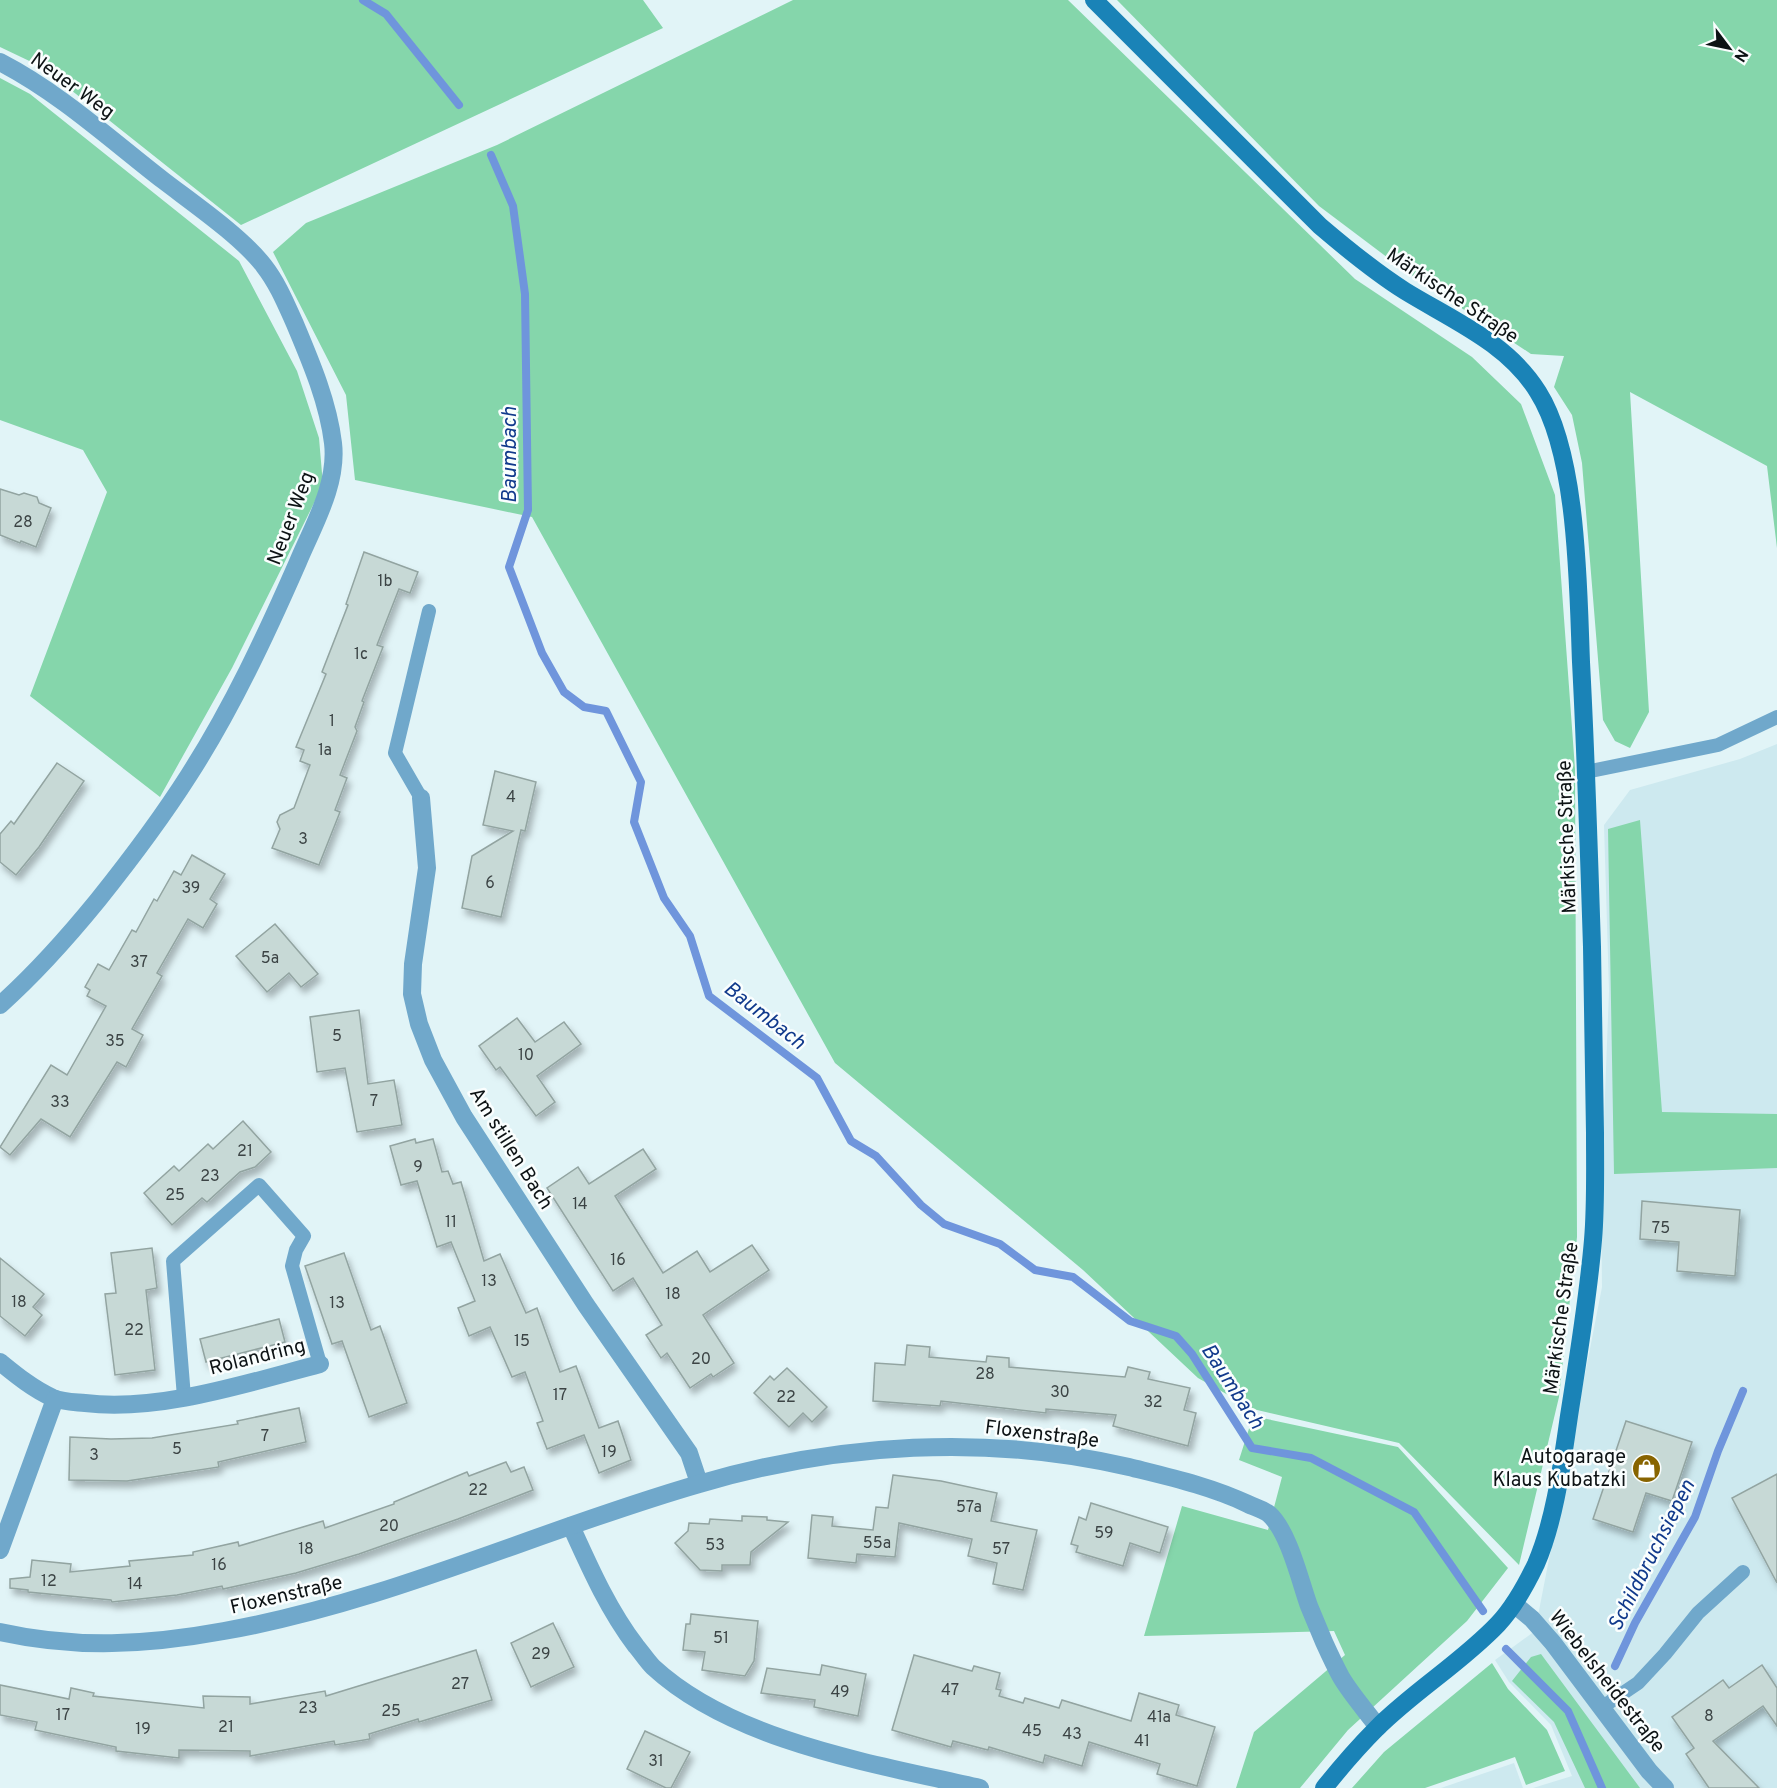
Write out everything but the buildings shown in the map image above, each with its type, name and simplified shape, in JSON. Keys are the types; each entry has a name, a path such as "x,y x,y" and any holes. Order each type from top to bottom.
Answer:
{"main road":[{"name":"Märkische Straße","path":"1094,0 1320,226 1403,290 1455,318 1492,344 1515,364 1537,389 1548,410 1559,442 1569,494 1577,578 1586,772 1595,1193 1593,1238 1582,1330 1564,1448 1548,1528 1536,1563 1514,1604 1498,1625 1378,1727 1324,1788"}],"street":[{"name":"Neuer Weg","path":"0,62 18,71 63,102 196,205 263,264 279,288 310,359 328,416 334,447 331,477 321,508 276,612 234,698 191,773 126,866 63,942 21,987 0,1005"},
{"name":"Am stillen Bach","path":"421,798 427,868 412,964 412,994 419,1023 433,1060 464,1117 586,1305 689,1453 699,1484"},
{"name":"Rolandring","path":"0,1362 19,1378 55,1399 110,1405 137,1404 184,1397 320,1364"},
{"path":"0,1550 55,1399"},
{"name":"Floxenstraße","path":"0,1632 63,1643 106,1644 182,1639 275,1622 358,1600 699,1484 785,1462 852,1452 922,1447 1046,1452 1120,1465 1228,1494 1269,1514 1288,1541 1310,1607 1341,1678 1378,1727"},
{"path":"571,1526 600,1589 624,1629 652,1666 711,1708 793,1742 980,1788"},
{"name":"Wiebelsheidestraße","path":"1514,1604 1532,1618 1553,1643 1649,1771 1665,1788"}],"lane":[{"path":"421,798 395,753 429,611"},
{"path":"1586,772 1718,745 1777,717"},
{"name":"Rolandring","path":"184,1397 173,1261 259,1185 304,1236 296,1250 292,1266 320,1364"},
{"path":"1601,1708 1638,1683 1698,1613 1743,1572"}],"shaded area":[{"path":"1777,744 1777,1788 1533,1788 1572,1776 1551,1725 1509,1682 1495,1660 1535,1631 1602,1287 1601,1200 1609,991 1604,825 1630,790 1740,759"},
{"path":"1514,1763 1523,1788 1441,1788"}],"green space":[{"path":"0,0 643,0 663,28 241,225 42,67 0,47"},
{"path":"793,0 1068,0 1355,279 1472,357 1521,404 1555,495 1575,769 1577,1237 1559,1397 1519,1565 1399,1443 1253,1409 1198,1378 1083,1270 835,1063 532,517 355,480 346,395 273,252 306,223 497,145"},
{"path":"1117,0 1777,0 1777,548 1767,466 1630,392 1649,712 1630,748 1615,741 1603,720 1582,463 1572,415 1554,387 1564,356 1531,354 1404,270 1319,206"},
{"path":"0,78 30,94 239,261 297,371 319,438 323,485 232,668 160,797 30,696 107,492 83,450 0,420"},
{"path":"1640,820 1662,1112 1777,1114 1777,1168 1614,1174 1608,829"},
{"path":"1253,1416 1398,1447 1508,1568 1467,1621 1348,1730 1300,1788 1236,1788 1254,1732 1345,1655 1334,1631 1144,1636 1182,1506 1268,1530 1282,1477 1239,1460"},
{"path":"1541,1654 1640,1788 1585,1788 1554,1722 1512,1681 1531,1657"},
{"path":"1492,1663 1508,1689 1547,1730 1565,1771 1526,1785 1515,1757 1425,1788 1352,1788 1384,1752"}],"waterway":[{"name":"Baumbach","path":"363,0 386,14 459,105"},
{"name":"Baumbach","path":"491,155 513,206 525,294 528,510 509,567 542,653 564,692 584,707 606,711 641,782 634,822 664,898 690,936 709,996 817,1078 851,1141 876,1156 921,1205 944,1224 1000,1244 1035,1270 1073,1277 1130,1321 1176,1336 1192,1354 1252,1448 1311,1458 1414,1512 1483,1611"},
{"name":"Schildbruchsiepen","path":"1615,1666 1635,1623 1695,1517 1718,1451 1743,1391"},
{"name":"Schildbruchsiepen","path":"1506,1649 1568,1711 1602,1788"}],"place":[{"name":"Autogarage Klaus Kubatzki","path":"1647,1468"}]}
